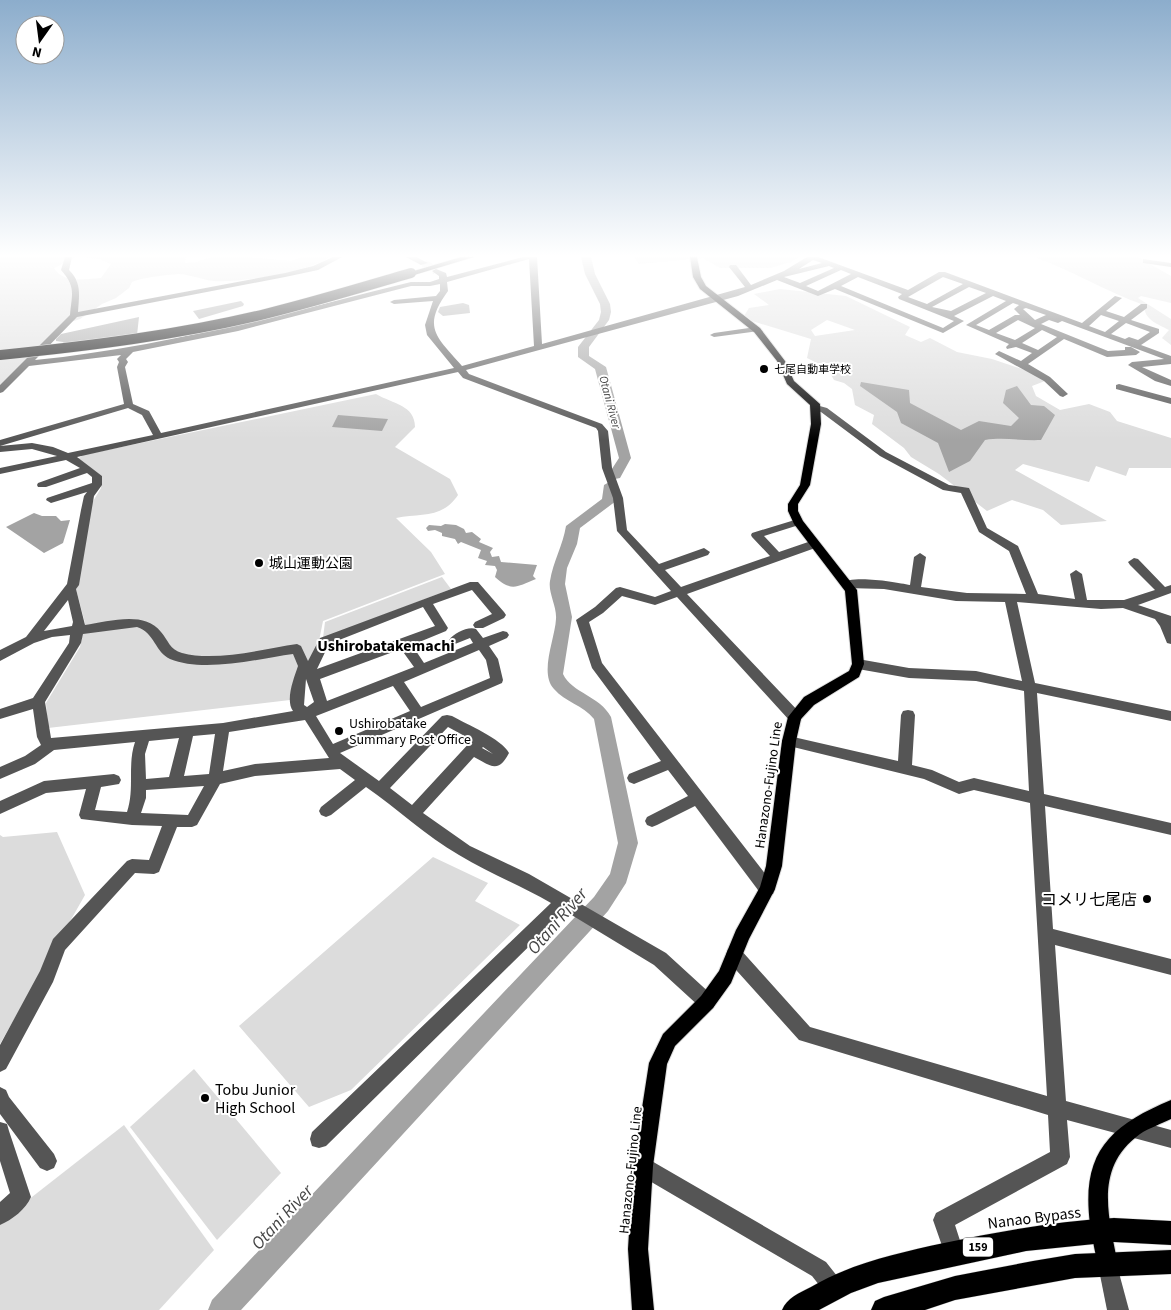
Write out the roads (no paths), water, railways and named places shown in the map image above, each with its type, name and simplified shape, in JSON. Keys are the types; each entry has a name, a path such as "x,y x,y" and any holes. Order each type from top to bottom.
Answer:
{"highway":[{"path":"0,355 89,346 190,330 241,318"},
{"name":"Nanao Bypass","path":"795,1310 842,1284 898,1265 986,1246 1058,1234 1152,1230 1171,1233"},
{"path":"884,1310 965,1286 1075,1266 1171,1262"}],"main road":[{"path":"744,318 756,329 781,361 790,382 812,401 816,408 813,440 805,485 793,504 793,511 798,522 814,544 851,590 858,664"},
{"name":"Hanazono-Fujino Line","path":"639,1308 638,1249 643,1166 658,1063 669,1040 707,1002 725,978 742,936 767,889 774,866 789,741 795,717 810,701 854,674 858,664"},
{"path":"1108,1265 1096,1202 1100,1171 1111,1149 1133,1128 1171,1109"}],"street":[{"path":"0,390 72,318"},
{"path":"26,364 130,351 281,318"},
{"path":"432,318 430,324 432,335 466,376 599,426 603,431 607,468 618,498 622,531 795,717"},
{"path":"536,318 538,348"},
{"path":"0,471 66,455 342,397 461,369 645,318"},
{"path":"913,318 943,331 960,321 954,318"},
{"path":"982,318 970,325 1039,353"},
{"path":"990,333 1017,318"},
{"path":"1025,318 1038,326 1107,354 1136,352 1052,318"},
{"path":"1048,318 999,354 1022,364 1048,379 1063,394"},
{"path":"1064,318 1139,343 1156,331 1119,318"},
{"path":"1084,325 1092,318"},
{"path":"1109,332 1128,318"},
{"path":"1084,325 1171,360"},
{"path":"714,335 756,329"},
{"path":"1022,364 1064,336"},
{"path":"129,405 121,368 124,362 121,359 130,351"},
{"path":"1171,360 1132,366 1171,383"},
{"path":"1161,380 1171,379"},
{"path":"1119,387 1171,401"},
{"path":"0,443 129,405 146,412 158,436"},
{"path":"816,408 824,410 883,454 947,488 965,490 983,530 1014,549 1033,598"},
{"path":"0,449 32,446 66,455 97,476 96,485 89,496 71,590 79,622 76,643 38,702 0,714"},
{"path":"42,485 88,469"},
{"path":"52,500 96,485"},
{"path":"777,557 756,534 798,522"},
{"path":"767,889 596,665 582,620 599,610 620,592 655,601 680,594 814,544"},
{"path":"657,569 704,552"},
{"path":"915,588 920,557"},
{"path":"1134,562 1167,590"},
{"path":"1076,574 1082,604"},
{"path":"847,584 870,582 915,588 946,595 990,599 1033,598 1082,604 1124,604 1167,590"},
{"path":"479,626 500,615 474,584 324,641 298,684 297,707 308,714 330,751 342,763 380,789 436,832 465,851 524,879 660,959 707,1002"},
{"path":"30,640 71,590"},
{"path":"954,1253 943,1220 1060,1157 1030,688 1010,598"},
{"path":"307,669 320,674 442,628 426,602"},
{"path":"1124,604 1165,618 1171,640"},
{"path":"0,656 30,640 51,633 137,623 150,626 173,655 193,659 297,649 315,681 321,704 308,714"},
{"path":"330,751 497,680 492,659 472,632 455,640"},
{"path":"0,773 30,760 51,745 223,728 308,714 396,680 503,635"},
{"path":"404,643 422,669"},
{"path":"858,664 909,673 976,676 1171,716"},
{"path":"396,680 418,713"},
{"path":"38,702 44,737 46,742 51,745"},
{"path":"905,769 908,715"},
{"path":"380,789 447,720 478,745 413,814"},
{"path":"95,782 86,815 172,822 192,821 214,778 223,728"},
{"path":"175,782 187,732"},
{"path":"132,819 139,798 138,754 142,737"},
{"path":"789,741 926,774 959,788 974,784 1171,829"},
{"path":"139,785 214,778 256,770 342,763"},
{"path":"634,778 670,763"},
{"path":"326,811 366,779"},
{"path":"0,808 44,787 114,780"},
{"path":"652,821 698,798"},
{"path":"0,1063 47,976 59,945 132,866 154,867 172,822"},
{"path":"319,1139 563,902"},
{"path":"1046,936 1171,967"},
{"path":"734,956 806,1034 1057,1108 1171,1139"},
{"path":"0,1096 2,1102 47,1161"},
{"path":"0,1131 21,1197 0,1215"},
{"path":"643,1166 819,1269 834,1288"},
{"path":"1108,1265 1118,1310"}],"waterway":[{"name":"Otani River","path":"604,318 583,347 584,357 600,367 625,458 615,475"},
{"name":"Otani River","path":"222,1310 582,925 601,904 619,877 628,843 602,717 595,708 560,685 555,674 564,617 557,584 560,568 570,544 573,526 609,501 611,485"}],"place":[{"name":"七尾自動車学校","path":"764,369"},
{"name":"城山運動公園","path":"259,563"},
{"name":"Ushirobatake Summary Post Office","path":"339,731"},
{"name":"コメリ七尾店","path":"1147,899"},
{"name":"Tobu Junior High School","path":"205,1098"}],"district":[{"name":"Ushirobatakemachi","path":"386,645"}]}
